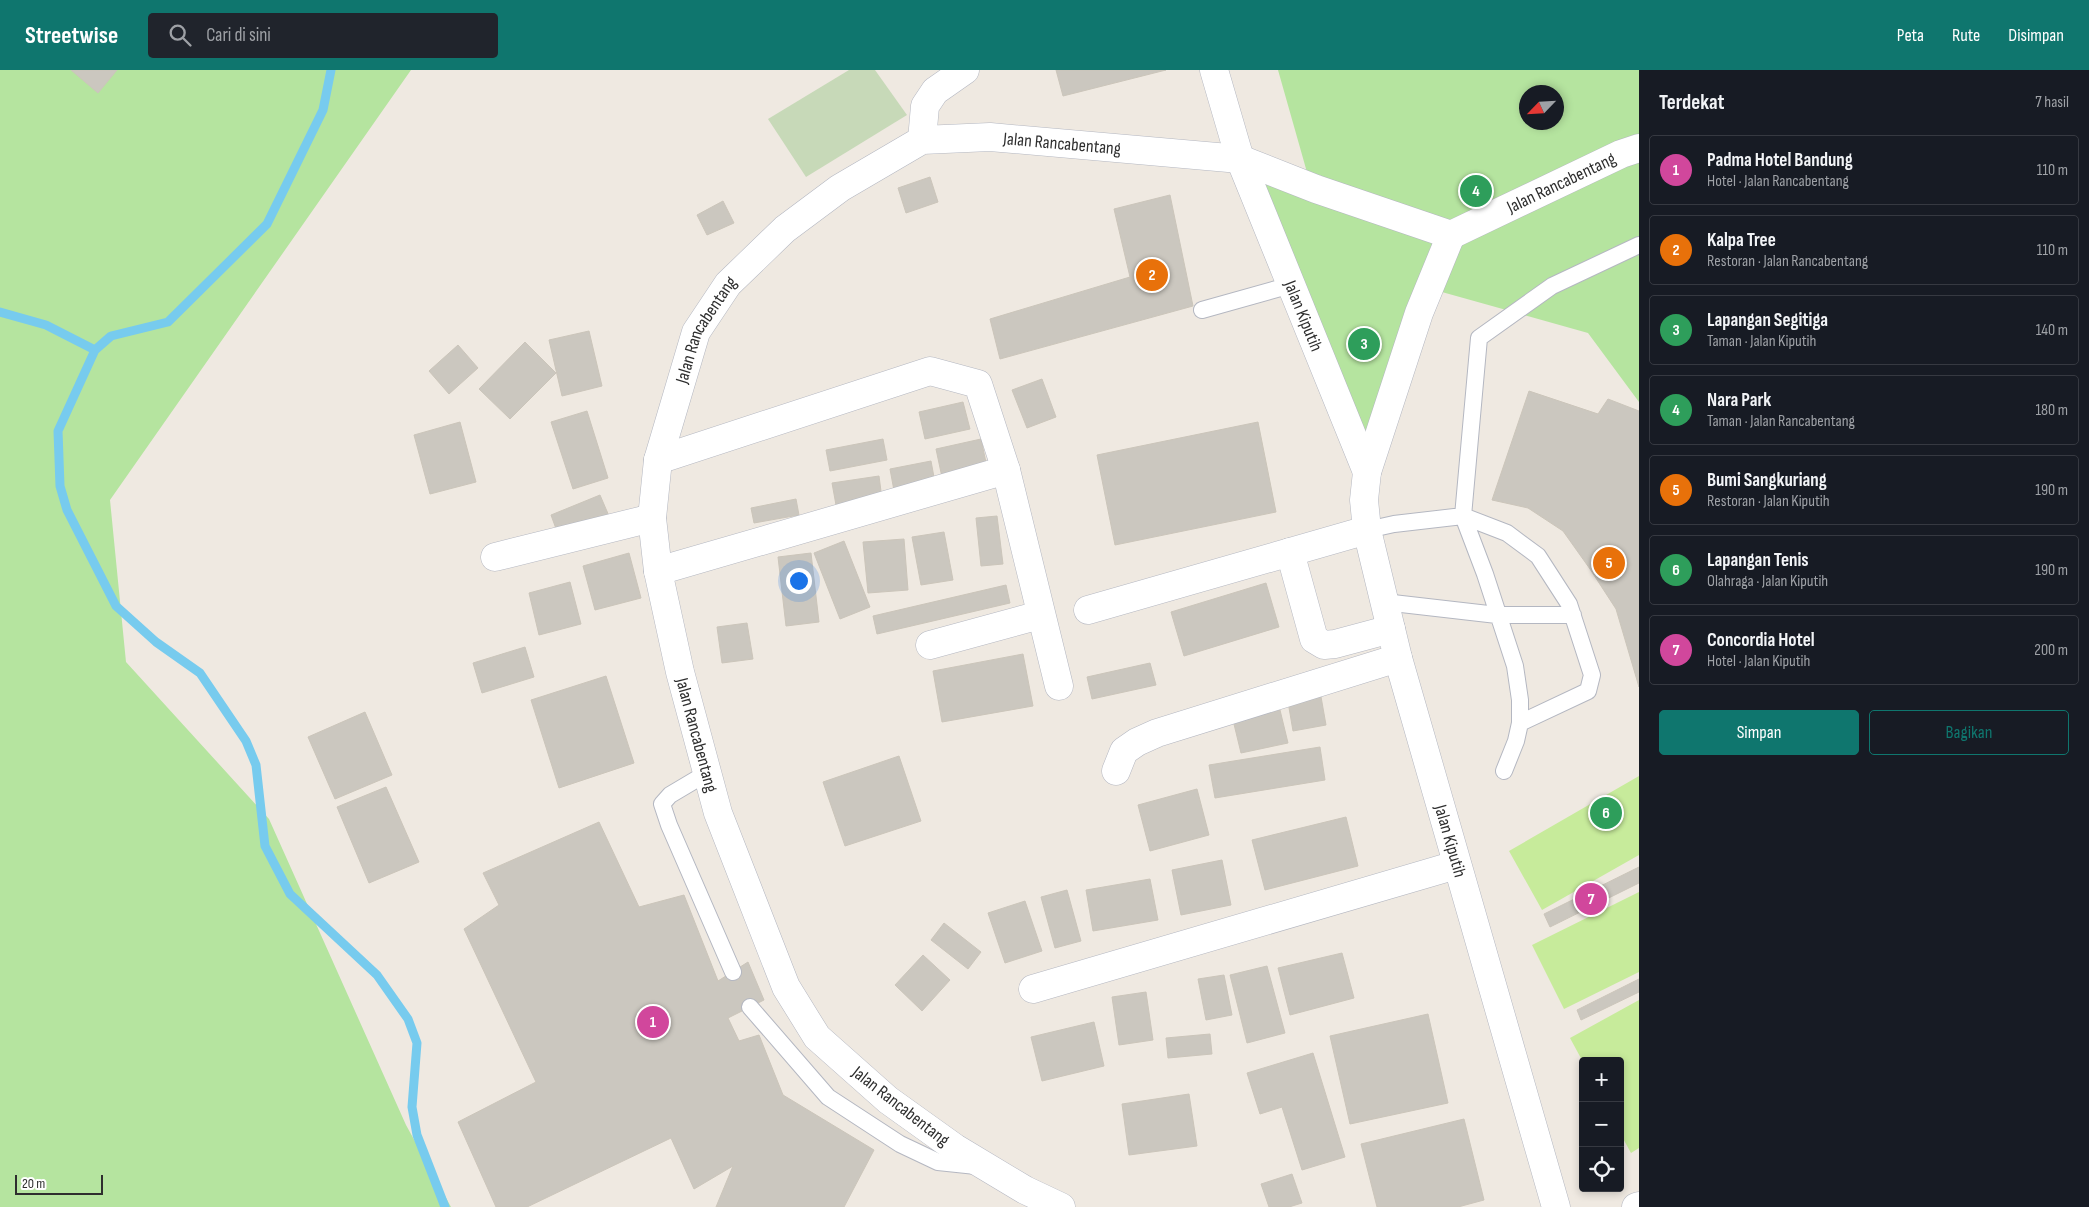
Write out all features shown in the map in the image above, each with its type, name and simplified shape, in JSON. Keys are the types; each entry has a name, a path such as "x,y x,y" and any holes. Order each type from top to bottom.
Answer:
{"street":[{"path":"922,140 925,106 935,91 964,70"},
{"name":"Jalan Kiputih","path":"1214,70 1240,159 1368,472"},
{"name":"Jalan Rancabentang","path":"1061,1207 1026,1190 954,1148 888,1100 817,1036 786,987 718,813 680,672 658,571 652,518 658,460 696,332 728,284 785,229 840,188 922,140 990,138 1240,159 1316,189 1451,235 1621,154 1639,148"},
{"name":"Jalan Kiputih","path":"1451,235 1419,313 1368,472 1364,500 1367,530 1398,658 1456,865 1556,1207"},
{"path":"658,460 930,371 978,384 1006,470 1038,596 1040,615 1059,686"},
{"path":"658,571 1006,470"},
{"path":"495,556 652,518"},
{"path":"1088,610 1367,530"},
{"path":"1290,552 1314,639 1324,645 1335,644 1391,629"},
{"path":"930,645 1040,615"},
{"path":"1116,771 1124,751 1137,742 1157,733 1398,658"},
{"path":"1033,989 1456,865"}],"lane":[{"path":"1504,771 1516,741 1520,723 1520,700 1515,666 1485,574 1463,516 1479,338 1552,286 1639,245"},
{"path":"1202,310 1291,285"},
{"path":"1367,530 1394,524 1463,516 1507,533 1538,556 1569,604 1592,675 1588,691 1520,723"},
{"path":"1384,602 1497,615 1573,615"},
{"path":"707,773 670,795 662,804 732,972"},
{"path":"750,1007 828,1097 900,1144 938,1162 986,1167"}],"green space":[{"path":"0,70 411,70 110,500 126,662 269,819 406,1125 451,1207 0,1207"},
{"path":"849,70 875,70 907,115 806,177 768,119"},
{"path":"1278,70 1639,70 1639,402 1588,333 1424,287 1366,447 1260,179 1314,197"},
{"path":"1639,776 1639,855 1542,910 1509,851"},
{"path":"1639,892 1639,972 1564,1009 1532,945"},
{"path":"1639,1000 1639,1148 1631,1153 1624,1140 1624,1057 1580,1057 1570,1038"}],"building":[{"path":"71,70 117,70 98,93"},
{"path":"1056,70 1166,70 1063,96"},
{"path":"930,177 938,202 906,213 898,188"},
{"path":"1170,195 1193,306 1000,359 990,319 1130,277 1114,209"},
{"path":"723,201 734,223 707,235 697,215"},
{"path":"589,331 602,386 562,396 549,340"},
{"path":"525,342 556,373 510,419 479,389"},
{"path":"458,345 478,368 449,394 429,371"},
{"path":"1042,379 1056,417 1027,428 1012,390"},
{"path":"1529,391 1598,414 1608,399 1639,411 1639,687 1616,609 1563,531 1528,508 1492,500"},
{"path":"963,402 970,429 925,439 919,412"},
{"path":"587,411 608,478 573,489 551,422"},
{"path":"460,422 476,482 430,494 414,435"},
{"path":"1258,422 1276,512 1115,545 1097,455"},
{"path":"883,439 887,460 830,471 826,450"},
{"path":"981,439 988,472 943,482 936,449"},
{"path":"931,461 936,488 895,496 890,469"},
{"path":"879,476 882,499 836,505 832,483"},
{"path":"600,495 609,516 559,537 551,515"},
{"path":"796,499 799,515 754,523 751,508"},
{"path":"997,516 1003,564 981,566 976,518"},
{"path":"944,532 953,580 921,585 912,537"},
{"path":"904,539 908,590 868,593 863,542"},
{"path":"844,541 870,607 840,619 814,553"},
{"path":"629,553 641,598 595,610 583,566"},
{"path":"811,553 819,622 786,626 778,557"},
{"path":"570,582 581,624 539,635 529,593"},
{"path":"1266,583 1279,627 1184,656 1171,612"},
{"path":"1006,585 1010,603 877,634 873,616"},
{"path":"747,623 753,659 722,663 717,627"},
{"path":"525,647 534,677 482,693 473,663"},
{"path":"1023,654 1033,706 942,722 933,671"},
{"path":"1150,663 1156,685 1092,699 1087,677"},
{"path":"606,676 634,763 559,788 531,700"},
{"path":"1320,691 1326,725 1293,731 1287,696"},
{"path":"1280,710 1288,743 1241,753 1233,720"},
{"path":"365,712 392,775 335,799 308,737"},
{"path":"1320,747 1325,780 1215,798 1209,765"},
{"path":"899,756 921,821 845,846 823,782"},
{"path":"386,787 419,862 369,883 337,807"},
{"path":"1197,789 1209,835 1150,851 1138,805"},
{"path":"1346,817 1358,866 1265,890 1252,840"},
{"path":"599,822 639,907 684,895 718,981 748,962 764,1000 728,1018 739,1041 759,1035 783,1095 874,1150 844,1207 716,1207 733,1166 694,1189 671,1138 527,1207 496,1207 458,1122 536,1082 464,929 499,905 483,873"},
{"path":"1222,860 1231,905 1181,915 1172,870"},
{"path":"1639,867 1639,883 1550,927 1544,914"},
{"path":"1150,879 1158,920 1093,931 1086,890"},
{"path":"1067,890 1081,941 1055,948 1041,897"},
{"path":"1025,901 1042,951 1005,963 988,913"},
{"path":"944,923 981,952 968,969 931,940"},
{"path":"1342,953 1354,998 1290,1015 1278,968"},
{"path":"923,955 950,980 922,1011 895,985"},
{"path":"1267,966 1285,1033 1247,1043 1230,975"},
{"path":"1224,975 1232,1015 1206,1020 1198,979"},
{"path":"1639,979 1639,992 1581,1020 1577,1010"},
{"path":"1146,992 1153,1040 1119,1045 1112,997"},
{"path":"1428,1014 1448,1103 1350,1124 1330,1036"},
{"path":"1094,1022 1104,1066 1042,1081 1031,1037"},
{"path":"1210,1034 1212,1054 1168,1058 1166,1038"},
{"path":"1313,1053 1345,1157 1302,1170 1282,1107 1260,1114 1247,1073"},
{"path":"1189,1094 1197,1146 1129,1155 1122,1104"},
{"path":"1464,1119 1484,1200 1458,1207 1377,1207 1361,1144"},
{"path":"1292,1174 1302,1203 1289,1207 1269,1207 1261,1184"}],"waterway":[{"path":"331,70 323,110 267,224 168,322 111,336 95,350 58,431 60,486 67,510 116,606 156,642 200,673 246,741 256,765 265,846 290,894 377,975 408,1019 417,1043 412,1107 417,1135 445,1207"},
{"path":"0,312 46,325 95,350"}],"place":[{"name":"Nara Park","path":"1476,191"},
{"name":"Kalpa Tree","path":"1152,275"},
{"name":"Lapangan Segitiga","path":"1364,344"},
{"name":"Bumi Sangkuriang","path":"1609,563"},
{"name":"Lapangan Tenis","path":"1606,813"},
{"name":"Concordia Hotel","path":"1591,899"},
{"name":"Padma Hotel Bandung","path":"653,1022"}]}
